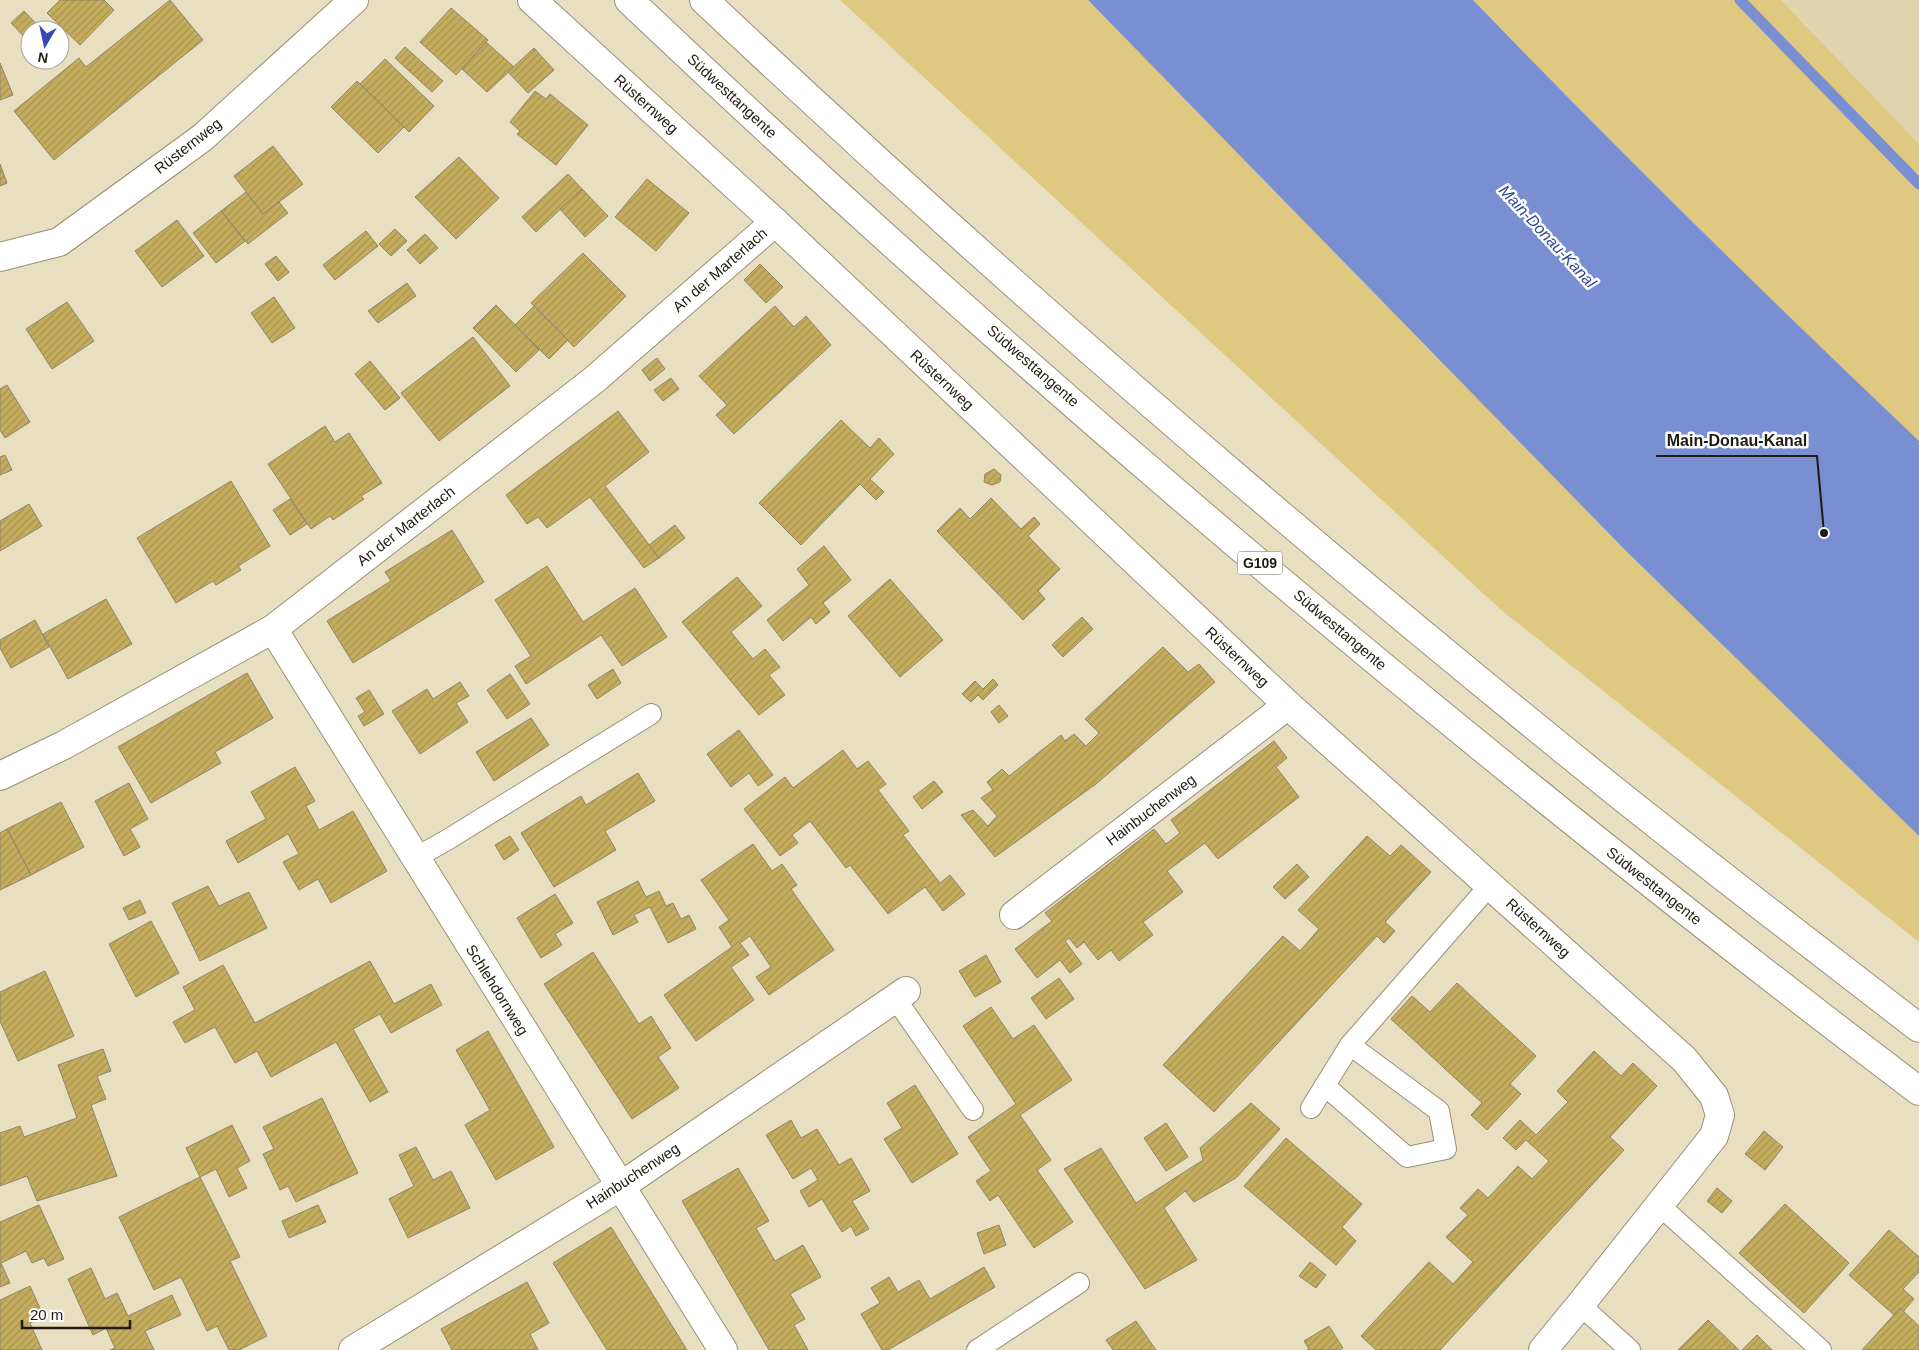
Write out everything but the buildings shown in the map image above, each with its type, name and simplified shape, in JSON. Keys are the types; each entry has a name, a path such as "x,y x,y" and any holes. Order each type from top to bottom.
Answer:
{"main road":[{"name":"Rüsternweg","path":"0,257 59,242 202,138 354,0"},
{"name":"Rüsternweg","path":"532,0 775,222 1288,705 1684,1058 1714,1096 1720,1115 1714,1136 1660,1206 1543,1350"},
{"name":"Südwesttangente","path":"629,0 852,207 1061,391 1356,644 1612,853 1919,1092"},
{"path":"704,0 848,133 1294,526 1617,792 1919,1028"},
{"name":"An der Marterlach","path":"0,776 64,745 273,628 594,380 775,222"},
{"name":"Schlehdornweg","path":"273,628 723,1350"},
{"name":"Hainbuchenweg","path":"1014,915 1288,705"},
{"name":"Hainbuchenweg","path":"353,1350 620,1186 901,994"}],"lane":[{"path":"415,858 651,714"},
{"path":"1311,1108 1350,1045 1490,885"},
{"path":"901,994 973,1110"},
{"path":"1325,1086 1407,1157 1446,1149 1439,1111 1350,1045"},
{"path":"1660,1206 1821,1350"},
{"path":"977,1350 1079,1282"},
{"path":"1580,1305 1630,1350"}],"shaded area":[{"path":"840,0 1088,0 1627,552 1919,836 1919,942 1500,609"},
{"path":"1473,0 1781,0 1919,144 1919,441 1693,223"},
{"path":"1781,0 1919,0 1919,144"}],"water":[{"path":"1088,0 1473,0 1693,223 1919,441 1919,836 1627,552"}],"waterway":[{"path":"1740,0 1919,184"}],"place":[{"name":"Main-Donau-Kanal","path":"1824,533"}]}
